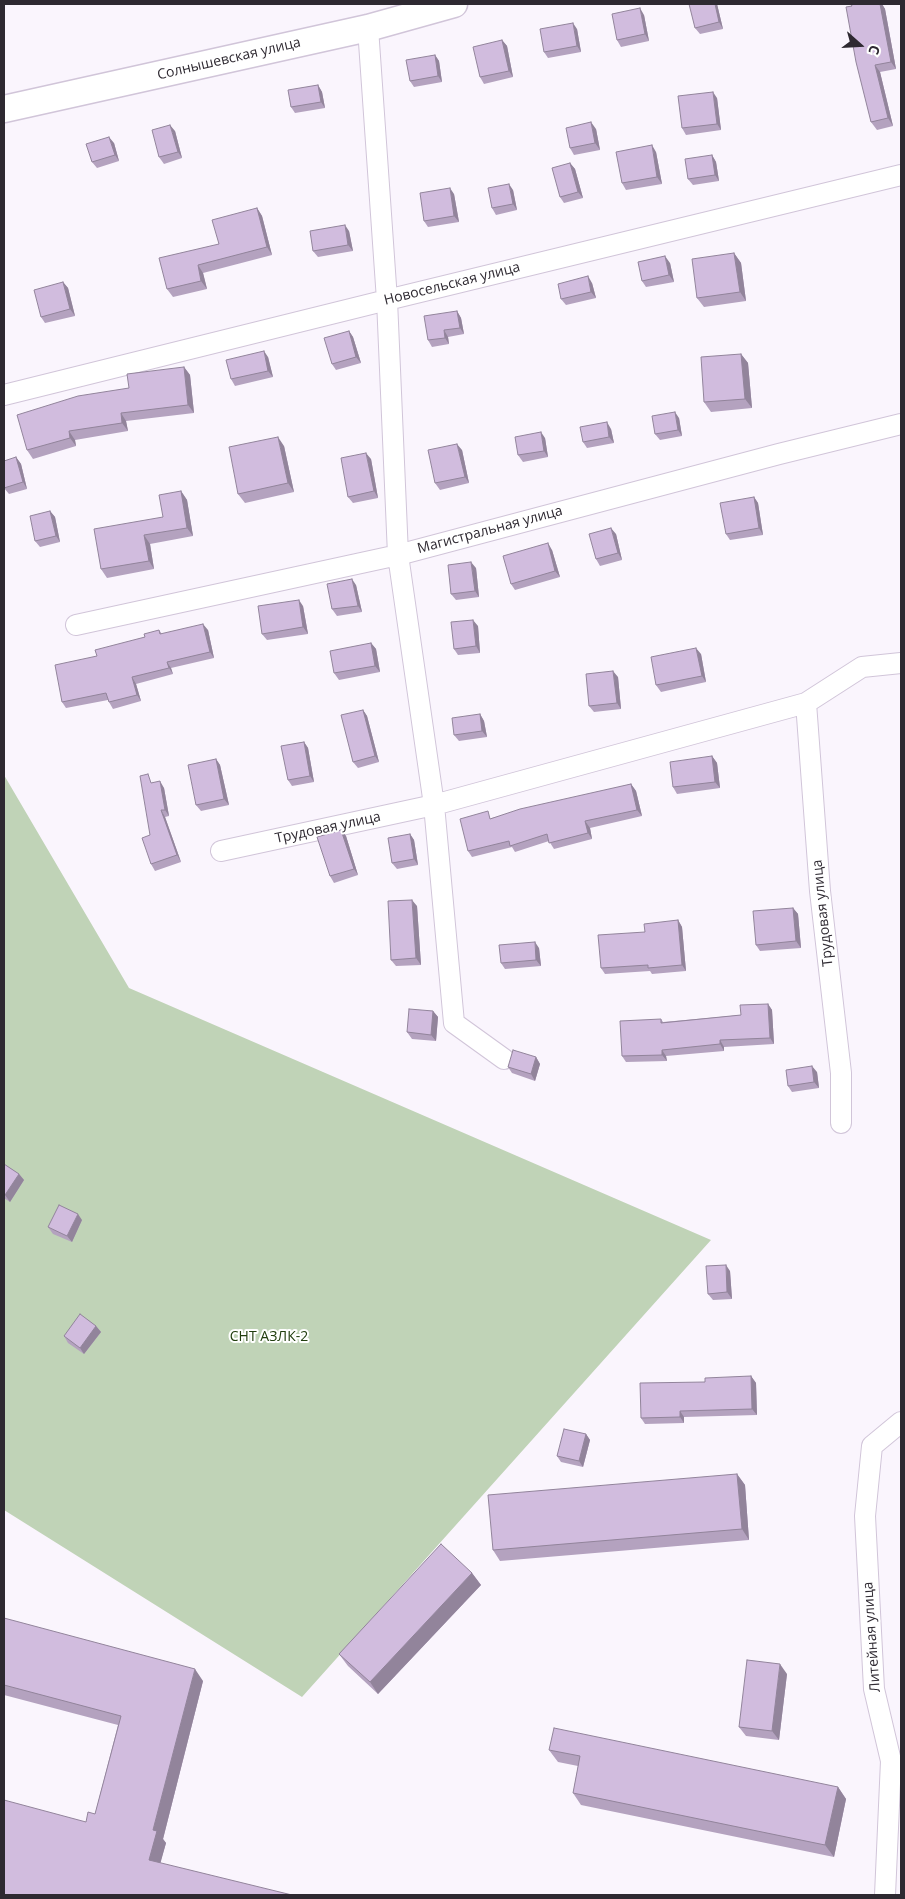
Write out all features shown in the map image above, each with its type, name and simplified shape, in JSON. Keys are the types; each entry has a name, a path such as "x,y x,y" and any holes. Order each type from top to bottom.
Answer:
{"street":[{"name":"Солнышевская улица","path":"4,109 368,28 454,4"},
{"path":"368,28 387,300 398,555 434,805 454,1023 504,1059"},
{"name":"Новосельская улица","path":"4,395 901,175"},
{"name":"Магистральная улица","path":"76,624 398,555 779,454 901,424"},
{"name":"Трудовая улица","path":"222,851 434,805 806,703 862,667 901,663"},
{"name":"Трудовая улица","path":"806,703 820,891 840,1073 841,1123"},
{"name":"Литейная улица","path":"885,1895 891,1761 874,1688 865,1516 872,1446 901,1422"}],"green space":[{"name":"СНТ АЗЛК-2","path":"4,775 129,988 711,1240 302,1697 4,1510"}],"building":[{"path":"689,4 715,4 719,22 695,28"},
{"path":"851,4 880,4 891,62 875,65 888,118 871,122 856,62 846,7 852,6"},
{"path":"640,8 645,34 617,40 612,14"},
{"path":"573,23 577,46 544,52 540,29"},
{"path":"502,40 509,71 480,77 473,47"},
{"path":"435,55 438,76 410,81 406,60"},
{"path":"318,85 321,102 291,107 288,90"},
{"path":"713,92 717,124 682,128 678,96"},
{"path":"591,122 595,143 570,148 566,128"},
{"path":"170,125 178,152 159,157 152,130"},
{"path":"109,137 115,155 92,162 86,144"},
{"path":"652,145 657,177 622,183 616,152"},
{"path":"712,155 715,175 688,179 685,159"},
{"path":"570,163 578,192 560,197 552,168"},
{"path":"509,184 513,204 492,208 488,188"},
{"path":"450,188 454,216 424,221 420,193"},
{"path":"257,208 267,247 198,265 201,281 167,289 159,258 219,244 212,220"},
{"path":"345,225 348,245 313,251 310,231"},
{"path":"734,253 740,292 697,298 692,259"},
{"path":"665,256 669,275 642,281 638,262"},
{"path":"588,276 591,292 561,299 558,284"},
{"path":"63,282 70,309 41,317 34,290"},
{"path":"457,311 460,328 444,330 445,338 428,340 424,316"},
{"path":"349,331 356,357 332,364 324,338"},
{"path":"264,351 268,371 231,379 226,360"},
{"path":"741,354 745,399 704,402 701,357"},
{"path":"184,367 188,405 121,413 122,423 69,431 70,438 27,450 17,415 78,396 129,388 127,374"},
{"path":"675,412 678,430 655,434 652,416"},
{"path":"607,422 609,437 583,442 580,427"},
{"path":"541,432 544,451 518,455 515,437"},
{"path":"278,437 288,483 238,494 229,447"},
{"path":"457,444 465,477 435,483 428,450"},
{"path":"366,453 374,491 348,497 341,458"},
{"path":"16,457 23,482 4,488 4,461"},
{"path":"181,491 187,528 144,535 149,561 101,569 94,529 163,517 159,495"},
{"path":"754,497 759,528 726,534 720,503"},
{"path":"50,511 56,536 35,541 30,516"},
{"path":"611,528 618,553 596,559 589,534"},
{"path":"548,543 555,571 511,584 503,556"},
{"path":"471,562 475,591 451,594 448,565"},
{"path":"352,579 358,606 332,609 327,584"},
{"path":"299,600 303,627 262,634 258,606"},
{"path":"473,620 476,646 454,649 451,622"},
{"path":"203,624 210,652 167,662 169,668 132,677 137,695 109,702 106,693 62,702 55,665 97,656 95,650 145,637 144,634 159,630 160,634"},
{"path":"371,643 375,666 334,673 330,651"},
{"path":"696,648 702,676 656,685 651,657"},
{"path":"613,671 617,703 589,706 586,674"},
{"path":"363,710 375,756 353,762 341,715"},
{"path":"480,714 482,731 454,735 452,718"},
{"path":"304,742 310,776 288,780 281,746"},
{"path":"712,756 715,782 673,787 670,762"},
{"path":"216,759 224,799 196,805 188,765"},
{"path":"148,774 151,783 160,781 165,810 161,810 177,855 151,864 142,838 150,835 140,776"},
{"path":"631,784 637,810 585,821 588,833 549,843 547,834 510,846 509,841 468,851 460,819 488,811 490,819 520,809"},
{"path":"341,830 354,869 330,876 317,837"},
{"path":"410,834 414,859 392,863 388,838"},
{"path":"412,900 416,958 391,960 388,901"},
{"path":"793,908 796,941 756,945 753,911"},
{"path":"678,920 682,965 648,968 648,965 601,968 598,935 645,932 644,924"},
{"path":"535,942 536,960 501,963 499,945"},
{"path":"768,1004 770,1038 720,1040 720,1044 662,1050 662,1055 622,1056 620,1021 661,1019 661,1023 741,1015 740,1005"},
{"path":"409,1009 433,1011 431,1035 407,1032"},
{"path":"513,1050 536,1057 531,1074 508,1067"},
{"path":"812,1066 814,1082 788,1086 786,1070"},
{"path":"4,1164 19,1174 5,1195 4,1194"},
{"path":"59,1205 78,1214 67,1236 48,1227"},
{"path":"726,1265 727,1292 708,1294 706,1266"},
{"path":"80,1314 96,1326 80,1348 64,1336"},
{"path":"751,1376 752,1409 680,1411 680,1417 641,1418 640,1383 705,1382 705,1378"},
{"path":"564,1429 586,1434 579,1461 557,1456"},
{"path":"737,1474 742,1529 493,1550 488,1495"},
{"path":"441,1544 472,1573 370,1682 339,1654"},
{"path":"4,1618 195,1669 153,1830 157,1831 149,1860 292,1895 4,1895 4,1800 86,1822 88,1812 95,1814 121,1716 4,1685"},
{"path":"747,1660 780,1664 772,1731 739,1727"},
{"path":"554,1728 838,1787 825,1845 573,1793 580,1756 549,1750"}]}
